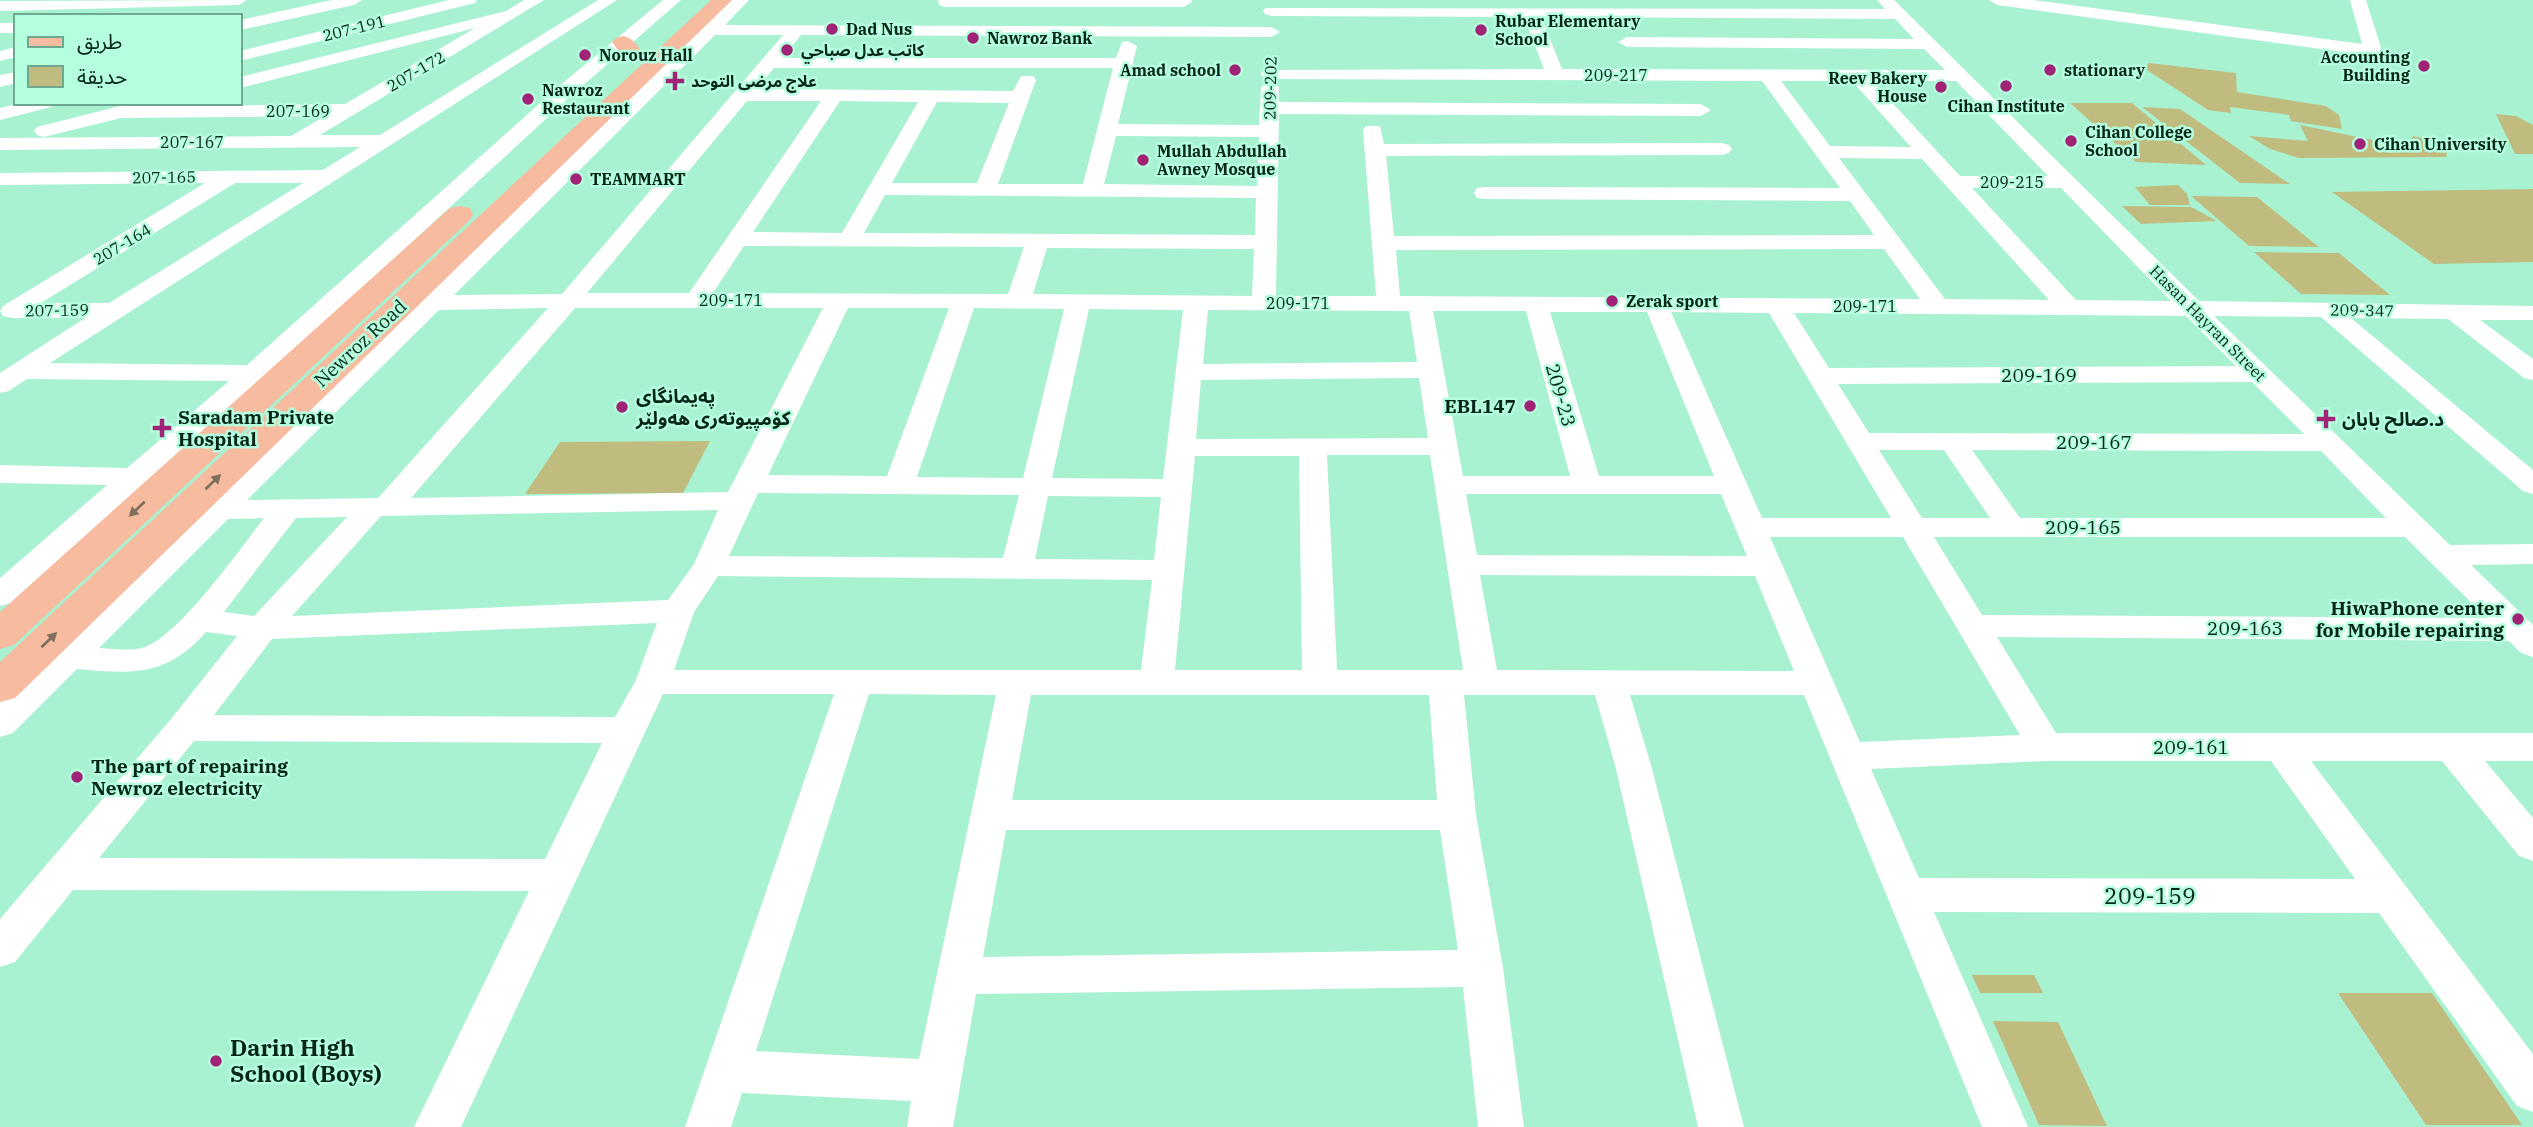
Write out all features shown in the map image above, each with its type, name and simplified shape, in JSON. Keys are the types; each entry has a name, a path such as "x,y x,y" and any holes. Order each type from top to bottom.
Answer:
{"main road":[{"name":"Newroz Road","path":"0,687 419,302 628,48 694,0"},
{"name":"Newroz Road","path":"0,635 317,342 529,167 682,48 722,0"},
{"path":"260,367 317,342"}],"street":[{"path":"0,6 239,0"},
{"path":"244,23 282,0"},
{"path":"244,23 352,0"},
{"name":"207-191","path":"242,56 469,0"},
{"name":"207-172","path":"295,141 536,0"},
{"path":"13,371 609,0"},
{"path":"0,595 260,367 565,91 628,48 673,0"},
{"path":"0,724 221,510 419,302 682,48 711,30 741,0"},
{"path":"1799,0 1811,14"},
{"path":"1997,0 2351,42 2373,51 2358,0"},
{"path":"928,30 945,1 1184,1 1177,31"},
{"path":"43,14 59,5"},
{"path":"711,30 1177,31 1271,14 1357,6 1439,6 1531,13 1613,13 1689,7 1811,14 1893,7"},
{"name":"Hasan Hayran Street","path":"1893,7 2525,637"},
{"path":"242,90 513,13"},
{"path":"1531,13 1555,75"},
{"path":"1613,13 1643,75"},
{"name":"209-202","path":"1265,303 1271,14"},
{"path":"0,949 184,728 262,628 380,507 569,300 797,30"},
{"path":"1093,191 1131,31"},
{"path":"1626,42 1929,44"},
{"path":"770,63 1124,63"},
{"path":"985,190 1034,63"},
{"path":"242,90 386,66 426,64 500,67"},
{"name":"209-217","path":"1270,74 1962,76"},
{"path":"1683,76 1745,193"},
{"path":"1768,76 1938,306"},
{"path":"1857,76 2068,307"},
{"path":"744,95 1020,97"},
{"path":"696,300 834,96"},
{"path":"849,240 930,97"},
{"path":"0,114 36,105"},
{"path":"0,143 147,105"},
{"path":"1269,108 1701,110"},
{"path":"1371,108 1389,303"},
{"name":"207-169","path":"121,112 348,110"},
{"path":"1107,130 1268,131"},
{"name":"207-167","path":"0,143 384,141"},
{"path":"100,178 157,142"},
{"path":"1375,150 1722,149"},
{"path":"1471,150 1485,193 1495,242"},
{"path":"1825,152 1928,153"},
{"name":"207-165","path":"0,179 327,176"},
{"name":"207-164","path":"6,311 232,177"},
{"path":"0,201 35,178"},
{"name":"209-215","path":"1954,182 2069,183"},
{"path":"878,189 1267,192"},
{"path":"1485,193 1856,195"},
{"path":"737,239 1266,242"},
{"path":"1017,302 1038,241"},
{"path":"1384,243 1892,242"},
{"name":"209-171","path":"419,302 696,300 2192,308"},
{"path":"437,1127 626,730 652,682 678,611 709,566 839,301"},
{"path":"899,485 964,302"},
{"path":"1017,567 1079,302"},
{"path":"1157,682 1196,303"},
{"path":"1420,304 1441,446 1463,565 1463,682 1457,815 1482,968 1501,1127"},
{"name":"209-23","path":"1535,304 1587,485"},
{"path":"1656,305 1909,895 2005,1127"},
{"path":"1777,306 2046,747"},
{"name":"209-347","path":"2192,308 2533,313"},
{"name":"207-159","path":"6,311 114,310"},
{"path":"2327,310 2533,485"},
{"path":"2454,312 2533,372"},
{"path":"13,371 260,367"},
{"path":"1189,372 1431,370"},
{"name":"209-169","path":"1819,376 2259,374"},
{"name":"209-167","path":"1859,441 2329,443"},
{"path":"1952,442 2011,527"},
{"path":"1180,447 1441,446"},
{"path":"1313,448 1320,684"},
{"path":"0,474 133,477"},
{"path":"221,510 380,507 899,485 1177,488"},
{"path":"1450,485 1733,485"},
{"path":"70,657 134,660 153,657 172,647 198,620 288,508"},
{"name":"209-165","path":"1752,528 2413,527"},
{"path":"2441,555 2533,554"},
{"path":"1463,565 1768,566"},
{"path":"709,566 1169,570"},
{"path":"198,620 262,628 678,611"},
{"name":"209-163","path":"1972,626 2525,637"},
{"path":"652,682 1817,683"},
{"path":"708,1127 856,682"},
{"path":"930,1127 1016,682"},
{"path":"1609,683 1633,765 1721,1127"},
{"path":"184,728 626,730"},
{"name":"209-161","path":"1849,757 2046,747 2533,747"},
{"path":"2281,747 2533,1091"},
{"path":"2452,747 2533,845"},
{"path":"991,815 1457,815"},
{"path":"63,874 557,875"},
{"name":"209-159","path":"1909,895 2392,896"},
{"path":"959,976 1482,968"},
{"path":"726,1071 937,1081"}],"green space":[{"path":"2149,63 2236,73 2237,92 2326,106 2339,115 2342,129 2291,121 2289,115 2230,107 2231,113 2208,110 2144,68"},
{"path":"2070,103 2132,103 2206,165 2136,162"},
{"path":"2142,107 2180,109 2290,184 2240,183"},
{"path":"2496,114 2516,116 2533,125 2533,154 2515,154"},
{"path":"2300,125 2406,147 2413,136 2434,141 2448,149 2446,157 2299,158 2270,149 2249,136 2308,141"},
{"path":"2178,185 2187,194 2190,205 2150,205 2135,187"},
{"path":"2533,189 2533,262 2434,264 2332,192"},
{"path":"2191,196 2257,197 2319,247 2249,246"},
{"path":"2122,206 2191,207 2217,221 2141,224"},
{"path":"2254,252 2339,253 2390,295 2301,294"},
{"path":"710,441 683,493 525,494 560,442"},
{"path":"1972,975 2034,975 2043,993 1980,993"},
{"path":"2338,993 2432,993 2522,1125 2426,1125"},
{"path":"1993,1021 2058,1022 2107,1126 2039,1125"}],"place":[{"name":"Dad Nus","path":"832,29"},
{"name":"Rubar Elementary School","path":"1481,30"},
{"name":"Nawroz Bank","path":"973,38"},
{"name":"كاتب عدل صباحي","path":"787,50"},
{"name":"Norouz Hall","path":"585,55"},
{"name":"Accounting Building","path":"2424,66"},
{"name":"Amad school","path":"1235,70"},
{"name":"stationary","path":"2050,70"},
{"name":"علاج مرضى التوحد","path":"675,81"},
{"name":"Cihan Institute","path":"2006,86"},
{"name":"Reev Bakery House","path":"1941,87"},
{"name":"Nawroz Restaurant","path":"528,99"},
{"name":"Cihan College School","path":"2071,141"},
{"name":"Cihan University","path":"2360,144"},
{"name":"Mullah Abdullah Awney Mosque","path":"1143,160"},
{"name":"TEAMMART","path":"576,179"},
{"name":"Zerak sport","path":"1612,301"},
{"name":"EBL147","path":"1530,406"},
{"name":"پەیمانگای کۆمپیوتەری هەولێر","path":"622,407"},
{"name":"د.صالح بابان","path":"2326,419"},
{"name":"Saradam Private Hospital","path":"162,428"},
{"name":"HiwaPhone center for Mobile repairing","path":"2518,619"},
{"name":"The part of repairing Newroz electricity","path":"77,777"},
{"name":"Darin High School (Boys)","path":"216,1061"}]}
